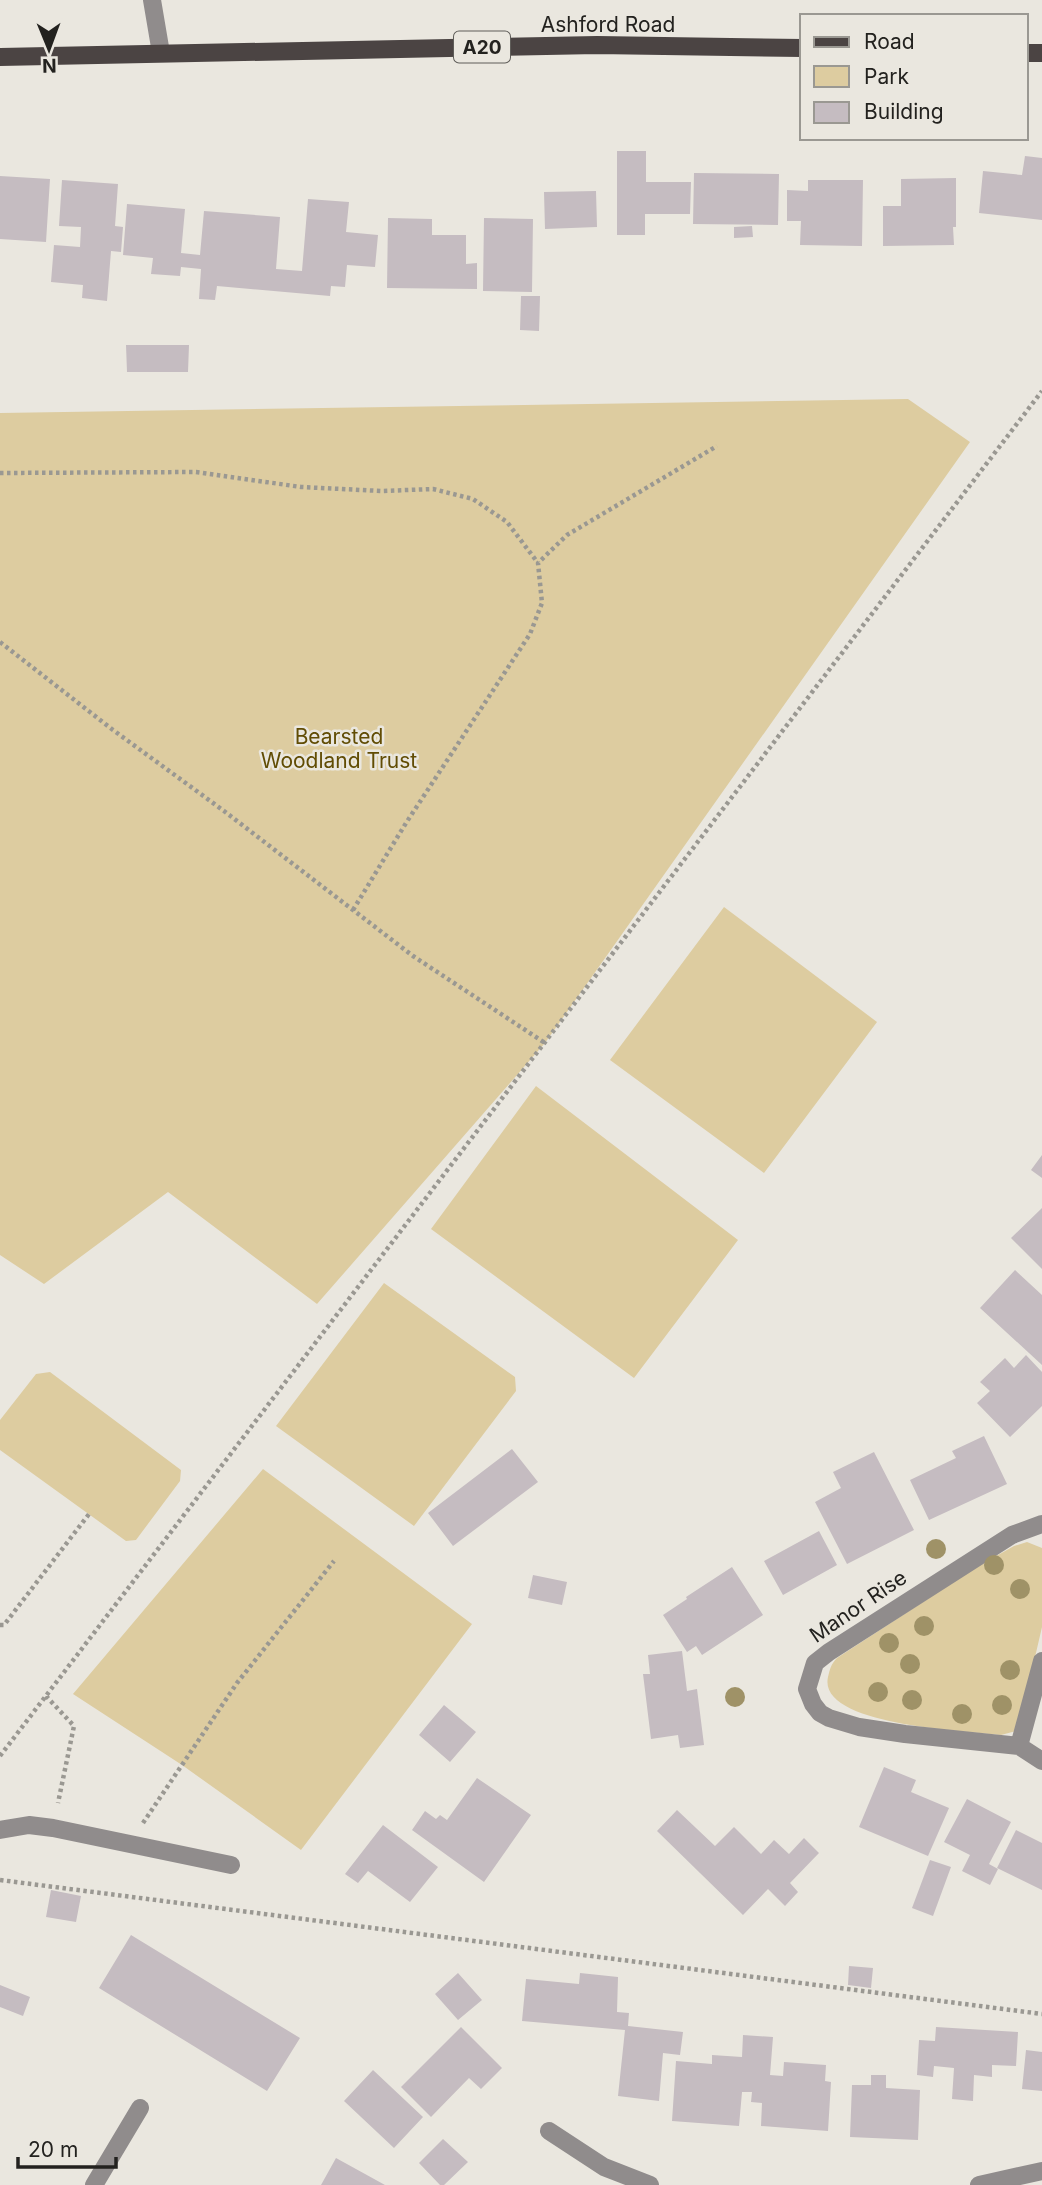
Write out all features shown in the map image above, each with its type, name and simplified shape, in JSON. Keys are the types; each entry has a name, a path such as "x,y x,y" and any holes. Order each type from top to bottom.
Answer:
{"main road":[{"name":"Ashford Road","path":"0,57 597,45 800,48"}],"street":[{"path":"152,0 161,53"},
{"name":"Manor Rise","path":"1042,1524 1012,1535 829,1652 815,1663 807,1689 820,1713 843,1723 905,1734 1019,1746 1042,1761"},
{"path":"1019,1746 1042,1661"},
{"path":"0,1830 29,1825 53,1828 231,1865"},
{"path":"94,2185 140,2108"},
{"path":"549,2131 604,2167 650,2185"},
{"path":"979,2185 1042,2171"}],"path":[{"path":"0,1756 1042,391"},
{"path":"538,562 567,535 717,446"},
{"path":"0,473 196,472 301,487 383,491 433,489 473,499 507,522 538,562 542,603 530,634 406,823 353,910"},
{"path":"0,642 413,956 545,1043"},
{"path":"0,1625 4,1625 89,1514"},
{"path":"128,1844 237,1683 334,1560"},
{"path":"46,1696 74,1726 53,1828"},
{"path":"0,1881 1042,2014"}],"green space":[{"name":"Bearsted Woodland Trust","path":"908,399 970,442 545,1043 317,1304 168,1192 44,1284 0,1255 0,413"},
{"path":"724,907 877,1022 764,1173 610,1060"},
{"path":"536,1086 738,1240 634,1378 431,1229"},
{"path":"384,1283 515,1377 516,1391 414,1526 276,1426"},
{"path":"50,1372 181,1470 180,1481 136,1540 126,1541 0,1450 0,1420 36,1374"},
{"path":"263,1469 472,1624 301,1850 182,1765 73,1694"},
{"path":"1027,1542 1042,1548 1042,1627 1016,1731 1001,1735 899,1723 870,1716 846,1706 831,1693 828,1677 837,1658 975,1568 1014,1546"}],"building":[{"path":"617,151 646,151 646,182 691,182 690,214 645,214 645,235 617,235"},
{"path":"1025,156 1042,158 1042,220 979,213 983,171 1022,175"},
{"path":"694,173 779,174 778,225 693,224"},
{"path":"0,176 50,179 46,242 0,239"},
{"path":"956,178 954,245 883,246 883,206 901,206 901,179"},
{"path":"62,180 118,184 115,226 123,227 121,252 111,251 107,301 82,298 83,285 51,282 54,245 80,247 81,227 59,226"},
{"path":"808,180 863,180 862,246 800,245 801,221 787,221 787,190 808,191"},
{"path":"596,191 597,227 545,229 544,192"},
{"path":"308,199 349,202 346,232 378,235 375,267 347,265 345,287 331,286 330,296 217,286 215,300 199,299 201,269 181,267 180,276 151,274 153,258 123,255 127,204 185,209 181,253 200,255 204,211 280,217 276,269 302,271"},
{"path":"388,218 432,219 432,235 466,235 466,264 477,263 477,289 387,288"},
{"path":"484,218 533,219 532,292 483,291"},
{"path":"752,226 753,237 734,238 734,227"},
{"path":"521,296 540,296 539,331 520,330"},
{"path":"126,345 189,345 188,372 127,372"},
{"path":"1042,1155 1042,1178 1031,1170"},
{"path":"1042,1208 1042,1269 1011,1238"},
{"path":"1015,1270 1042,1295 1042,1365 980,1308"},
{"path":"1026,1355 1042,1372 1042,1406 1010,1437 977,1403 990,1391 980,1382 1005,1358 1014,1368"},
{"path":"984,1436 1007,1484 929,1520 910,1480 956,1458 952,1451"},
{"path":"512,1449 538,1482 453,1546 428,1513"},
{"path":"874,1452 914,1530 847,1564 815,1502 841,1488 833,1472"},
{"path":"819,1531 837,1565 783,1595 764,1561"},
{"path":"732,1567 763,1615 702,1655 696,1646 687,1652 663,1615"},
{"path":"533,1575 567,1582 562,1605 528,1598"},
{"path":"682,1651 687,1691 697,1689 704,1745 680,1748 678,1735 651,1739 643,1674 650,1674 648,1655"},
{"path":"444,1705 476,1732 450,1762 419,1735"},
{"path":"884,1767 916,1780 911,1792 949,1808 928,1856 859,1827"},
{"path":"477,1778 531,1815 484,1882 412,1830 425,1811 436,1819 440,1815 447,1820"},
{"path":"967,1799 1011,1822 989,1864 998,1869 990,1885 962,1871 970,1855 944,1842"},
{"path":"677,1810 715,1846 734,1827 761,1854 774,1840 789,1854 804,1838 819,1853 790,1883 798,1892 785,1906 768,1889 743,1915 657,1831"},
{"path":"383,1825 438,1867 410,1902 368,1871 358,1883 345,1874"},
{"path":"1016,1830 1042,1843 1042,1890 997,1868"},
{"path":"930,1860 951,1867 933,1916 912,1908"},
{"path":"51,1890 81,1896 76,1922 46,1917"},
{"path":"131,1935 300,2038 267,2091 99,1988"},
{"path":"849,1966 873,1968 871,1988 848,1985"},
{"path":"458,1973 482,2000 458,2020 435,1994"},
{"path":"580,1973 618,1977 617,2012 629,2013 628,2026 683,2032 680,2055 663,2053 659,2101 618,2096 625,2030 522,2021 526,1979 579,1984"},
{"path":"0,1985 30,1997 23,2016 0,2007"},
{"path":"461,2027 502,2068 481,2089 469,2078 431,2117 401,2087"},
{"path":"936,2027 1018,2032 1016,2066 992,2065 992,2077 974,2075 973,2101 952,2099 954,2068 934,2066 933,2077 917,2075 919,2040 935,2041"},
{"path":"743,2035 773,2037 770,2075 783,2076 784,2062 826,2065 825,2081 831,2082 828,2131 761,2126 762,2103 751,2102 752,2092 742,2092 739,2126 672,2121 676,2061 712,2064 712,2055 742,2057"},
{"path":"1026,2050 1042,2052 1042,2091 1022,2089"},
{"path":"373,2070 423,2117 394,2148 344,2101"},
{"path":"871,2075 886,2075 886,2088 920,2090 918,2140 850,2137 852,2085 871,2085"},
{"path":"443,2139 468,2162 444,2185 440,2185 419,2163"},
{"path":"336,2158 385,2185 321,2185"}]}
